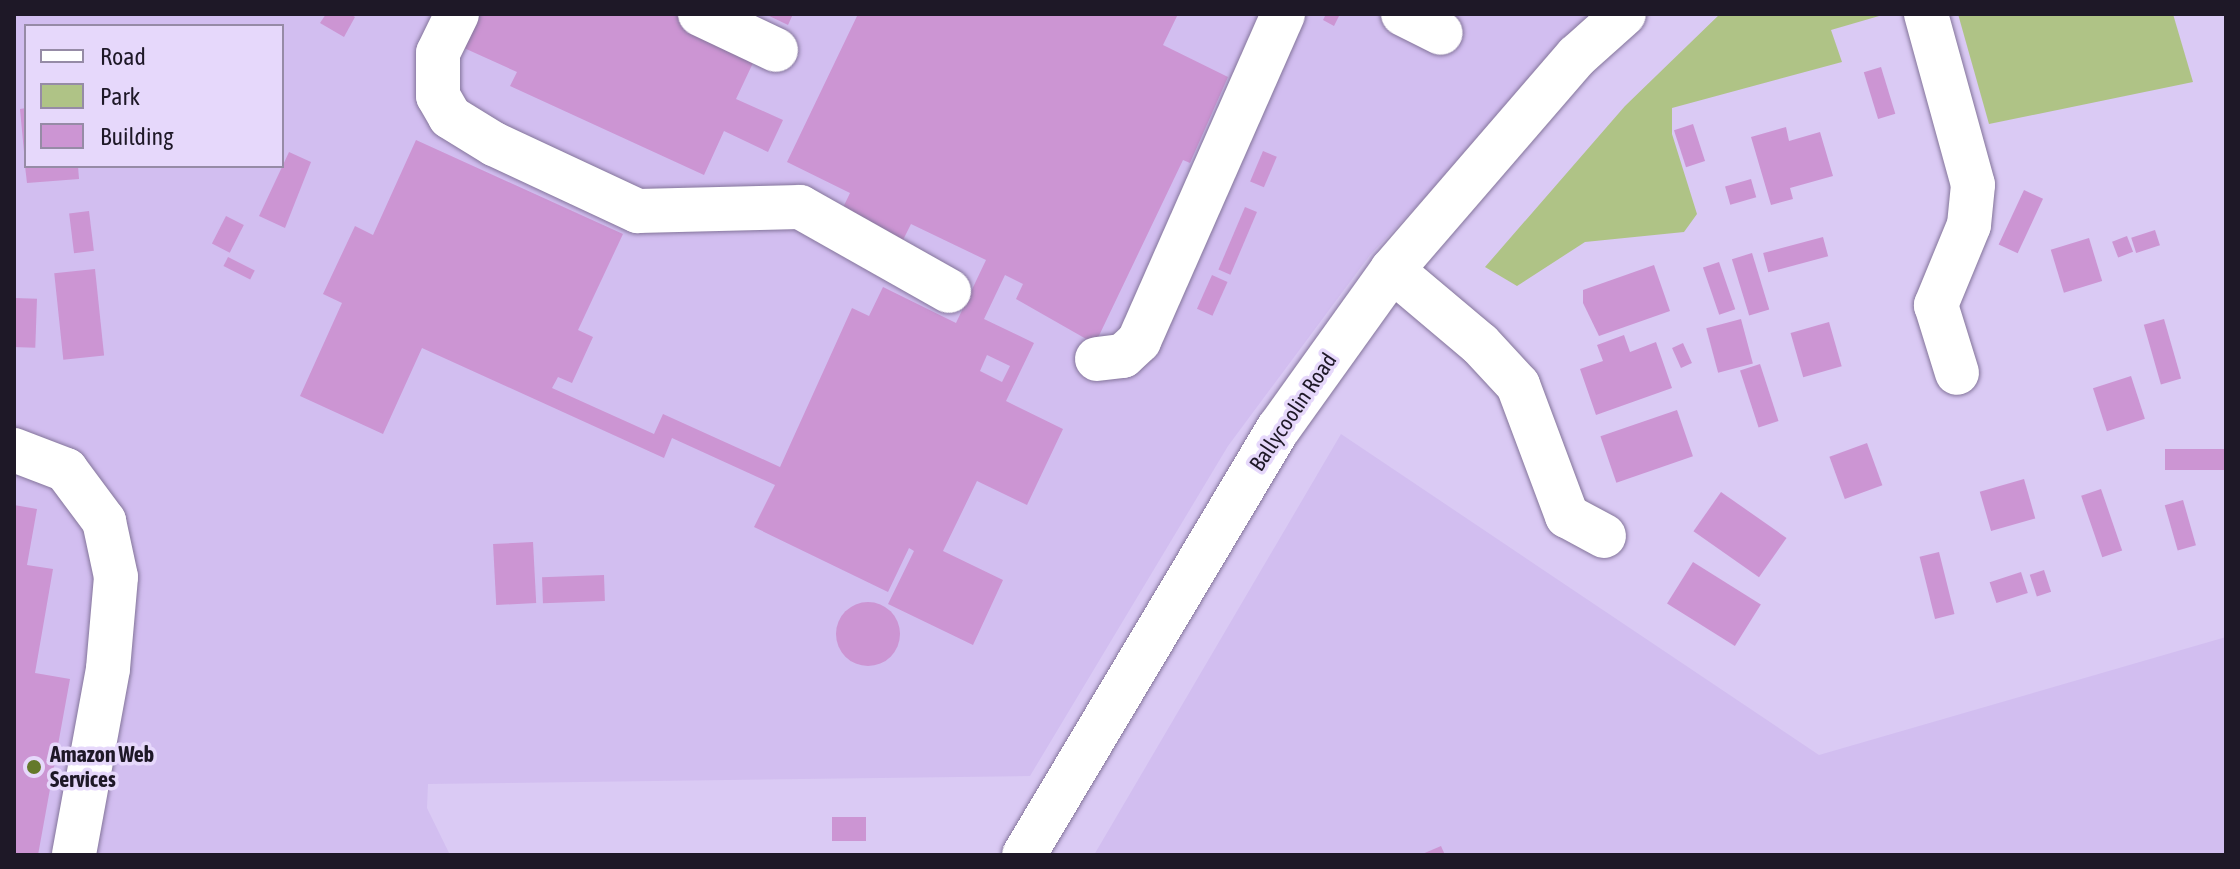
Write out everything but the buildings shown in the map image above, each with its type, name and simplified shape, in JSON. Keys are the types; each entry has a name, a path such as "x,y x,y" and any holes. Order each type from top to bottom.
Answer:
{"main road":[{"path":"457,14 438,53 438,96 450,117 494,144 638,211 800,207 949,291"},
{"path":"700,14 776,50"},
{"path":"1097,359 1123,356 1139,341 1283,14"},
{"name":"Ballycoolin Road","path":"1024,855 1279,428 1392,270 1577,56 1624,14"},
{"path":"1926,14 1973,185 1969,225 1936,305 1957,373"},
{"path":"1392,270 1480,344 1518,385 1567,516 1604,536"},
{"path":"14,450 66,470 104,521 116,577 108,669 74,855"}],"shaded area":[{"path":"14,14 1599,14 1370,255 1228,446 1030,776 428,784 427,808 450,855 14,855"},
{"path":"1341,434 1819,755 2226,637 2226,855 1094,855"}],"green space":[{"path":"1720,14 1886,14 1831,30 1842,62 1672,108 1672,134 1697,214 1684,232 1585,242 1517,286 1485,267 1625,106"},
{"path":"1958,14 2173,14 2193,82 1989,124"}],"place":[{"name":"Amazon Web Services","path":"34,767"}]}
